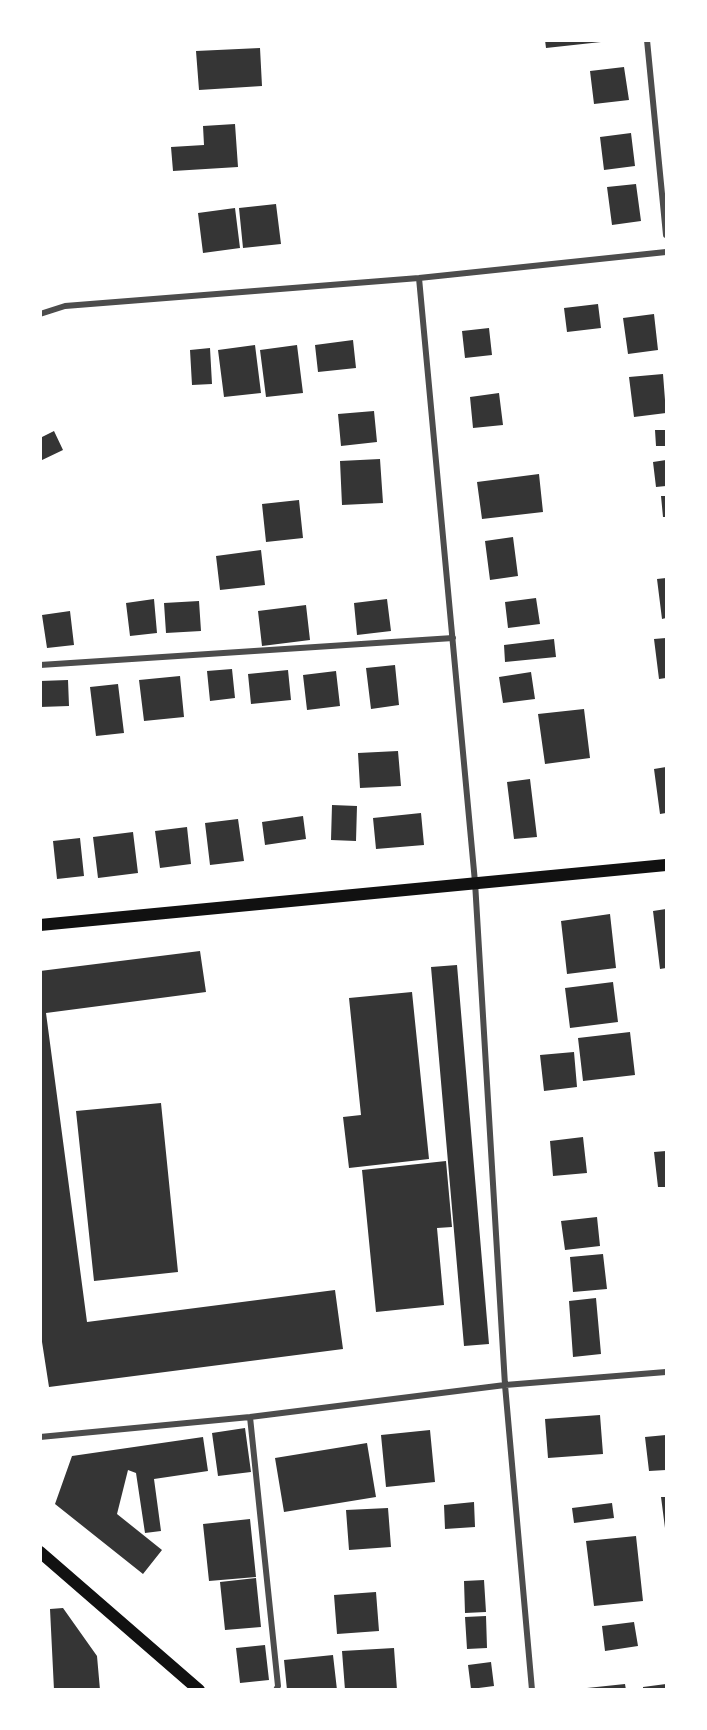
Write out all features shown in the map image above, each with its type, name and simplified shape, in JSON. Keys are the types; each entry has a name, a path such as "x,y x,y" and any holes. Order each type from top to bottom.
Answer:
{"main road":[{"path":"40,925 666,865"},
{"path":"40,1552 200,1689"}],"street":[{"path":"647,40 666,235"},
{"path":"40,314 65,306 419,278 666,252"},
{"path":"419,278 475,882 505,1385 532,1689"},
{"path":"40,665 453,638"},
{"path":"40,1437 250,1417 505,1385 666,1372"},
{"path":"250,1417 278,1686 276,1689"}],"building":[{"path":"545,40 600,40 601,42 546,48"},
{"path":"260,48 262,86 199,90 196,51"},
{"path":"624,67 629,100 594,104 590,71"},
{"path":"235,124 238,167 173,171 171,147 204,145 203,126"},
{"path":"631,133 635,166 604,170 600,137"},
{"path":"636,184 641,221 612,225 607,187"},
{"path":"276,204 281,244 243,248 239,208"},
{"path":"235,208 240,248 203,253 198,213"},
{"path":"598,304 601,328 567,332 564,308"},
{"path":"654,314 658,350 628,354 623,318"},
{"path":"489,328 492,355 465,358 462,331"},
{"path":"353,340 356,368 318,372 315,345"},
{"path":"255,345 261,393 224,397 218,350"},
{"path":"297,345 303,393 266,397 260,350"},
{"path":"210,348 212,384 192,385 190,350"},
{"path":"663,374 666,413 634,417 629,377"},
{"path":"499,393 503,425 473,428 470,397"},
{"path":"374,411 377,442 341,446 338,414"},
{"path":"655,430 666,430 666,446 656,446"},
{"path":"54,431 63,450 40,461 40,438"},
{"path":"380,459 383,503 342,505 340,461"},
{"path":"666,460 666,486 656,487 653,462"},
{"path":"539,474 543,512 482,519 477,482"},
{"path":"661,496 666,496 666,517 663,517"},
{"path":"299,500 303,538 266,542 262,504"},
{"path":"513,537 518,576 490,580 485,541"},
{"path":"261,550 265,585 220,590 216,556"},
{"path":"666,578 666,618 662,619 657,579"},
{"path":"536,598 540,624 508,628 505,602"},
{"path":"154,599 157,633 130,636 126,603"},
{"path":"387,599 391,631 357,635 354,603"},
{"path":"199,601 201,631 166,633 164,603"},
{"path":"306,605 310,640 262,646 258,611"},
{"path":"70,611 74,645 47,648 42,615"},
{"path":"666,638 666,678 659,679 654,639"},
{"path":"554,639 556,657 505,662 504,645"},
{"path":"395,665 399,705 371,709 366,668"},
{"path":"232,669 235,698 210,701 207,671"},
{"path":"288,670 291,700 251,704 248,674"},
{"path":"336,671 340,706 307,710 303,675"},
{"path":"531,672 535,699 503,703 499,677"},
{"path":"180,676 184,717 144,721 139,680"},
{"path":"68,680 69,706 40,707 40,681"},
{"path":"118,684 124,733 96,736 90,687"},
{"path":"584,709 590,758 545,764 538,714"},
{"path":"398,751 401,786 360,788 358,753"},
{"path":"666,767 666,813 660,814 654,769"},
{"path":"530,779 537,837 514,839 507,782"},
{"path":"332,805 357,806 356,841 331,840"},
{"path":"421,813 424,845 376,849 373,818"},
{"path":"303,816 306,839 265,845 262,822"},
{"path":"238,819 244,861 210,865 205,823"},
{"path":"187,827 191,864 160,868 155,831"},
{"path":"133,832 138,873 98,878 93,837"},
{"path":"80,838 84,876 57,879 53,841"},
{"path":"666,909 666,968 660,969 653,911"},
{"path":"610,914 616,968 567,974 561,921"},
{"path":"200,951 206,992 46,1013 87,1322 335,1290 343,1349 49,1387 40,1329 40,971"},
{"path":"457,965 489,1344 464,1346 431,967"},
{"path":"613,982 618,1022 570,1028 565,988"},
{"path":"412,992 429,1159 349,1168 343,1117 361,1115 349,998"},
{"path":"630,1032 635,1075 583,1081 578,1038"},
{"path":"574,1052 577,1087 544,1091 540,1055"},
{"path":"161,1103 178,1272 94,1281 76,1111"},
{"path":"583,1137 587,1173 553,1176 550,1141"},
{"path":"666,1151 666,1187 658,1187 654,1152"},
{"path":"446,1161 452,1227 437,1228 444,1305 376,1312 362,1170"},
{"path":"597,1217 600,1246 565,1250 561,1221"},
{"path":"603,1254 607,1289 573,1292 570,1257"},
{"path":"596,1298 601,1354 573,1357 569,1301"},
{"path":"600,1415 603,1454 548,1458 545,1419"},
{"path":"245,1428 251,1472 218,1476 212,1433"},
{"path":"430,1430 435,1482 386,1487 381,1435"},
{"path":"666,1435 666,1470 649,1471 645,1437"},
{"path":"203,1437 208,1471 154,1479 161,1531 145,1533 136,1473 128,1470 117,1514 162,1550 143,1574 55,1504 72,1456"},
{"path":"367,1443 376,1497 284,1512 275,1458"},
{"path":"661,1497 666,1497 666,1528 665,1528"},
{"path":"474,1502 475,1527 445,1529 444,1505"},
{"path":"612,1503 614,1518 574,1523 572,1508"},
{"path":"388,1508 391,1547 349,1550 346,1510"},
{"path":"250,1519 256,1577 209,1581 203,1524"},
{"path":"636,1536 643,1601 594,1606 586,1541"},
{"path":"256,1578 261,1627 225,1630 220,1582"},
{"path":"484,1580 486,1612 465,1613 464,1581"},
{"path":"376,1592 379,1631 337,1634 334,1595"},
{"path":"63,1608 97,1656 100,1690 54,1690 50,1609"},
{"path":"486,1616 487,1648 467,1649 465,1617"},
{"path":"634,1622 638,1646 605,1651 602,1626"},
{"path":"265,1645 269,1680 240,1683 236,1648"},
{"path":"394,1648 397,1690 345,1690 342,1651"},
{"path":"333,1655 337,1690 287,1690 284,1660"},
{"path":"491,1662 494,1686 471,1689 468,1665"},
{"path":"625,1684 626,1690 587,1690 587,1688"},
{"path":"666,1684 666,1690 643,1690 643,1687"}]}
